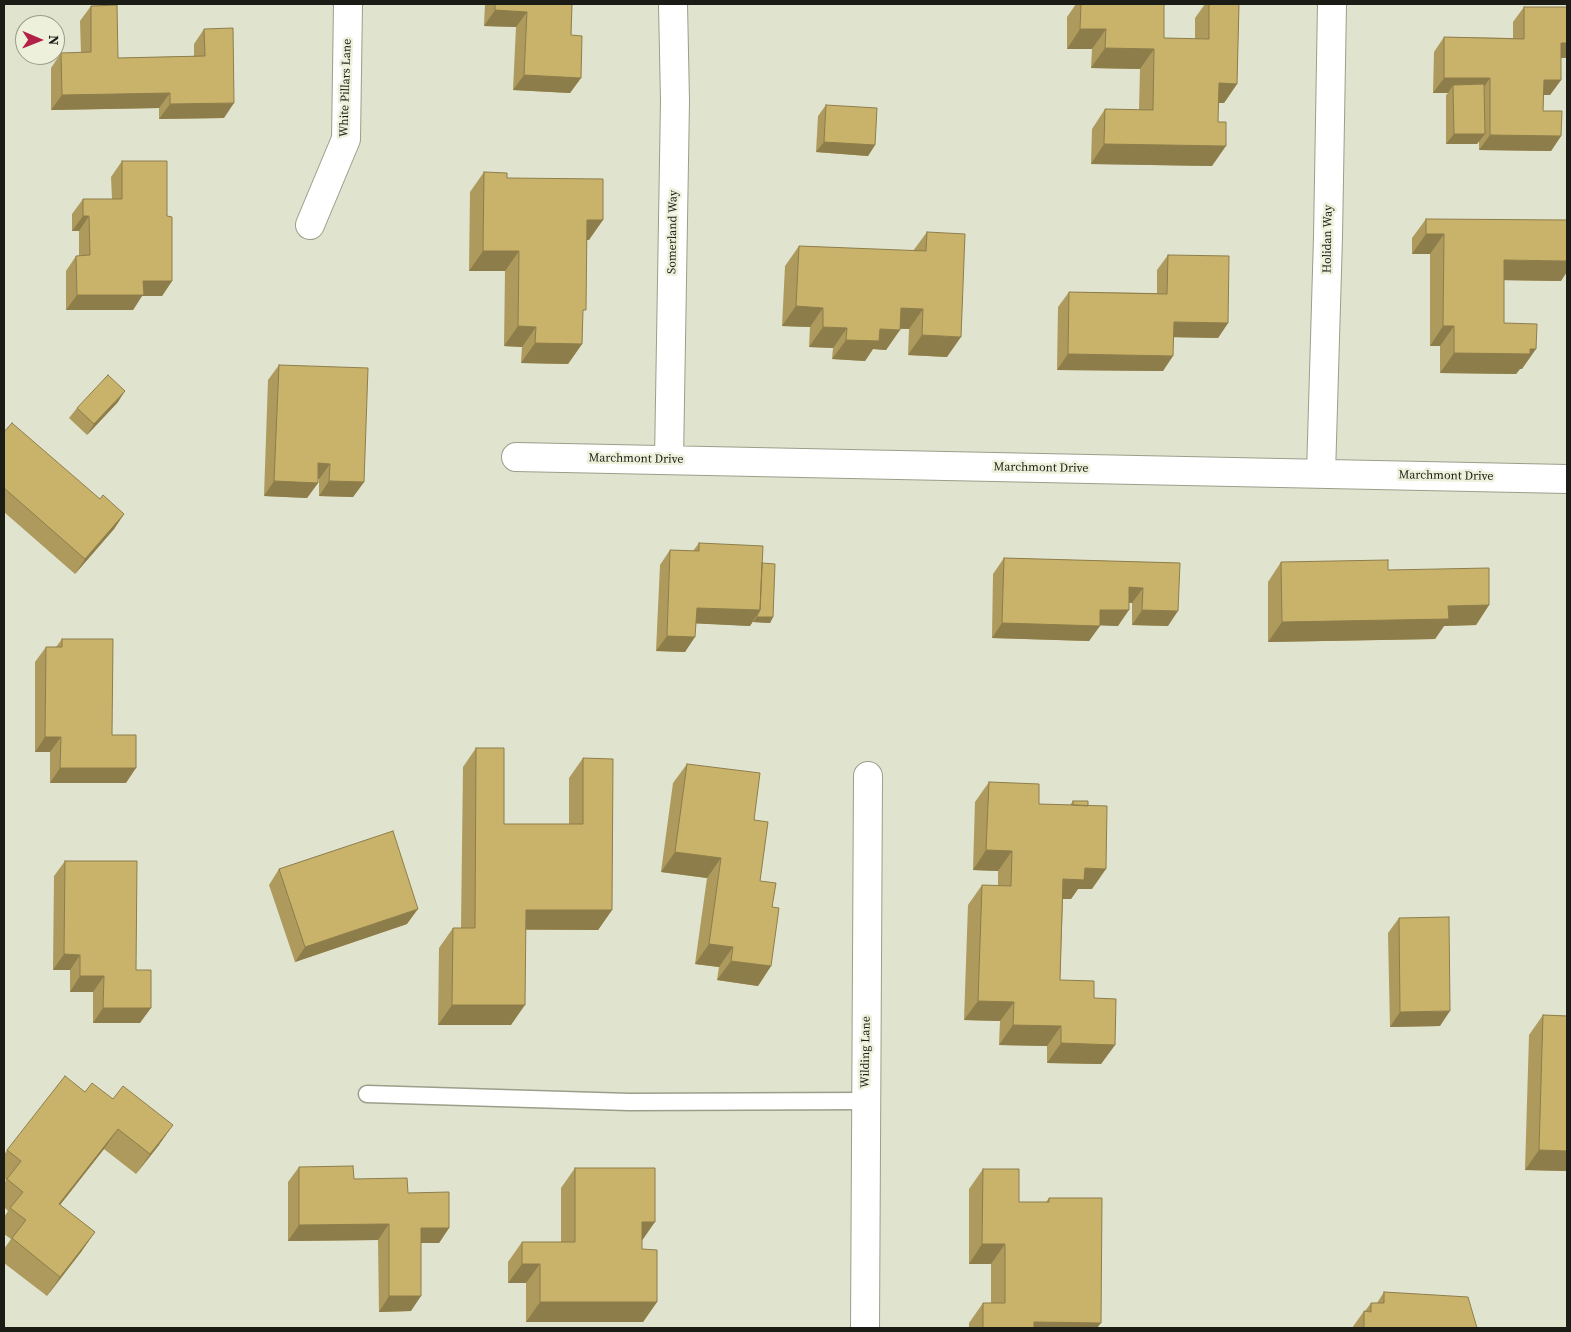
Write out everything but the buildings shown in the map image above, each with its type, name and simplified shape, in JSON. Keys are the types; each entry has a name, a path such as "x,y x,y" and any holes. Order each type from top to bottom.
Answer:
{"street":[{"name":"White Pillars Lane","path":"310,225 346,139 348,4"},
{"name":"Somerland Way","path":"669,460 675,101 672,4"},
{"name":"Holidan Way","path":"1321,474 1332,4"},
{"name":"Marchmont Drive","path":"516,457 1567,479"},
{"name":"Wilding Lane","path":"865,1328 868,776"}],"lane":[{"path":"367,1094 629,1102 865,1100"}]}
